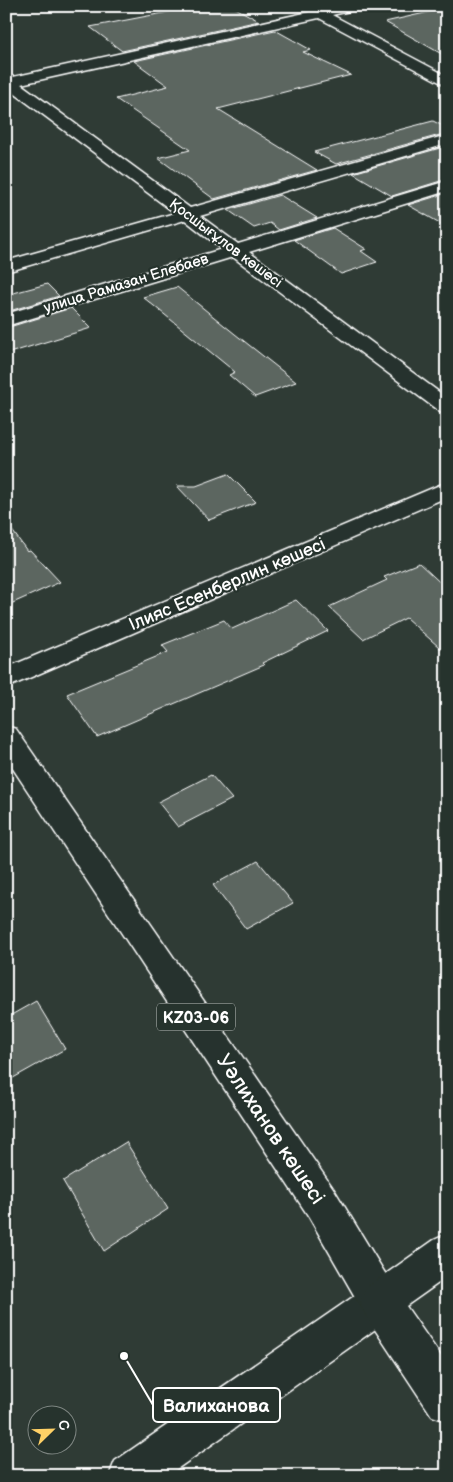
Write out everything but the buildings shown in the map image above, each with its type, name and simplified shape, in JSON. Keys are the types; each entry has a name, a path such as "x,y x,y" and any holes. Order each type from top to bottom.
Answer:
{"main road":[{"path":"306,6 447,82"},
{"path":"8,82 354,6"},
{"name":"Қосшығұлов көшесі","path":"8,82 447,408"},
{"path":"6,267 447,139"},
{"name":"улица Рамазан Елебаев","path":"6,320 447,186"},
{"name":"Ілияс Есенберлин көшесі","path":"6,679 447,489"},
{"name":"Уәлиханов көшесі","path":"6,736 322,1204 380,1302 447,1401"},
{"path":"130,1476 380,1302 447,1253"}],"place":[{"name":"Валиханова","path":"124,1356"}]}
